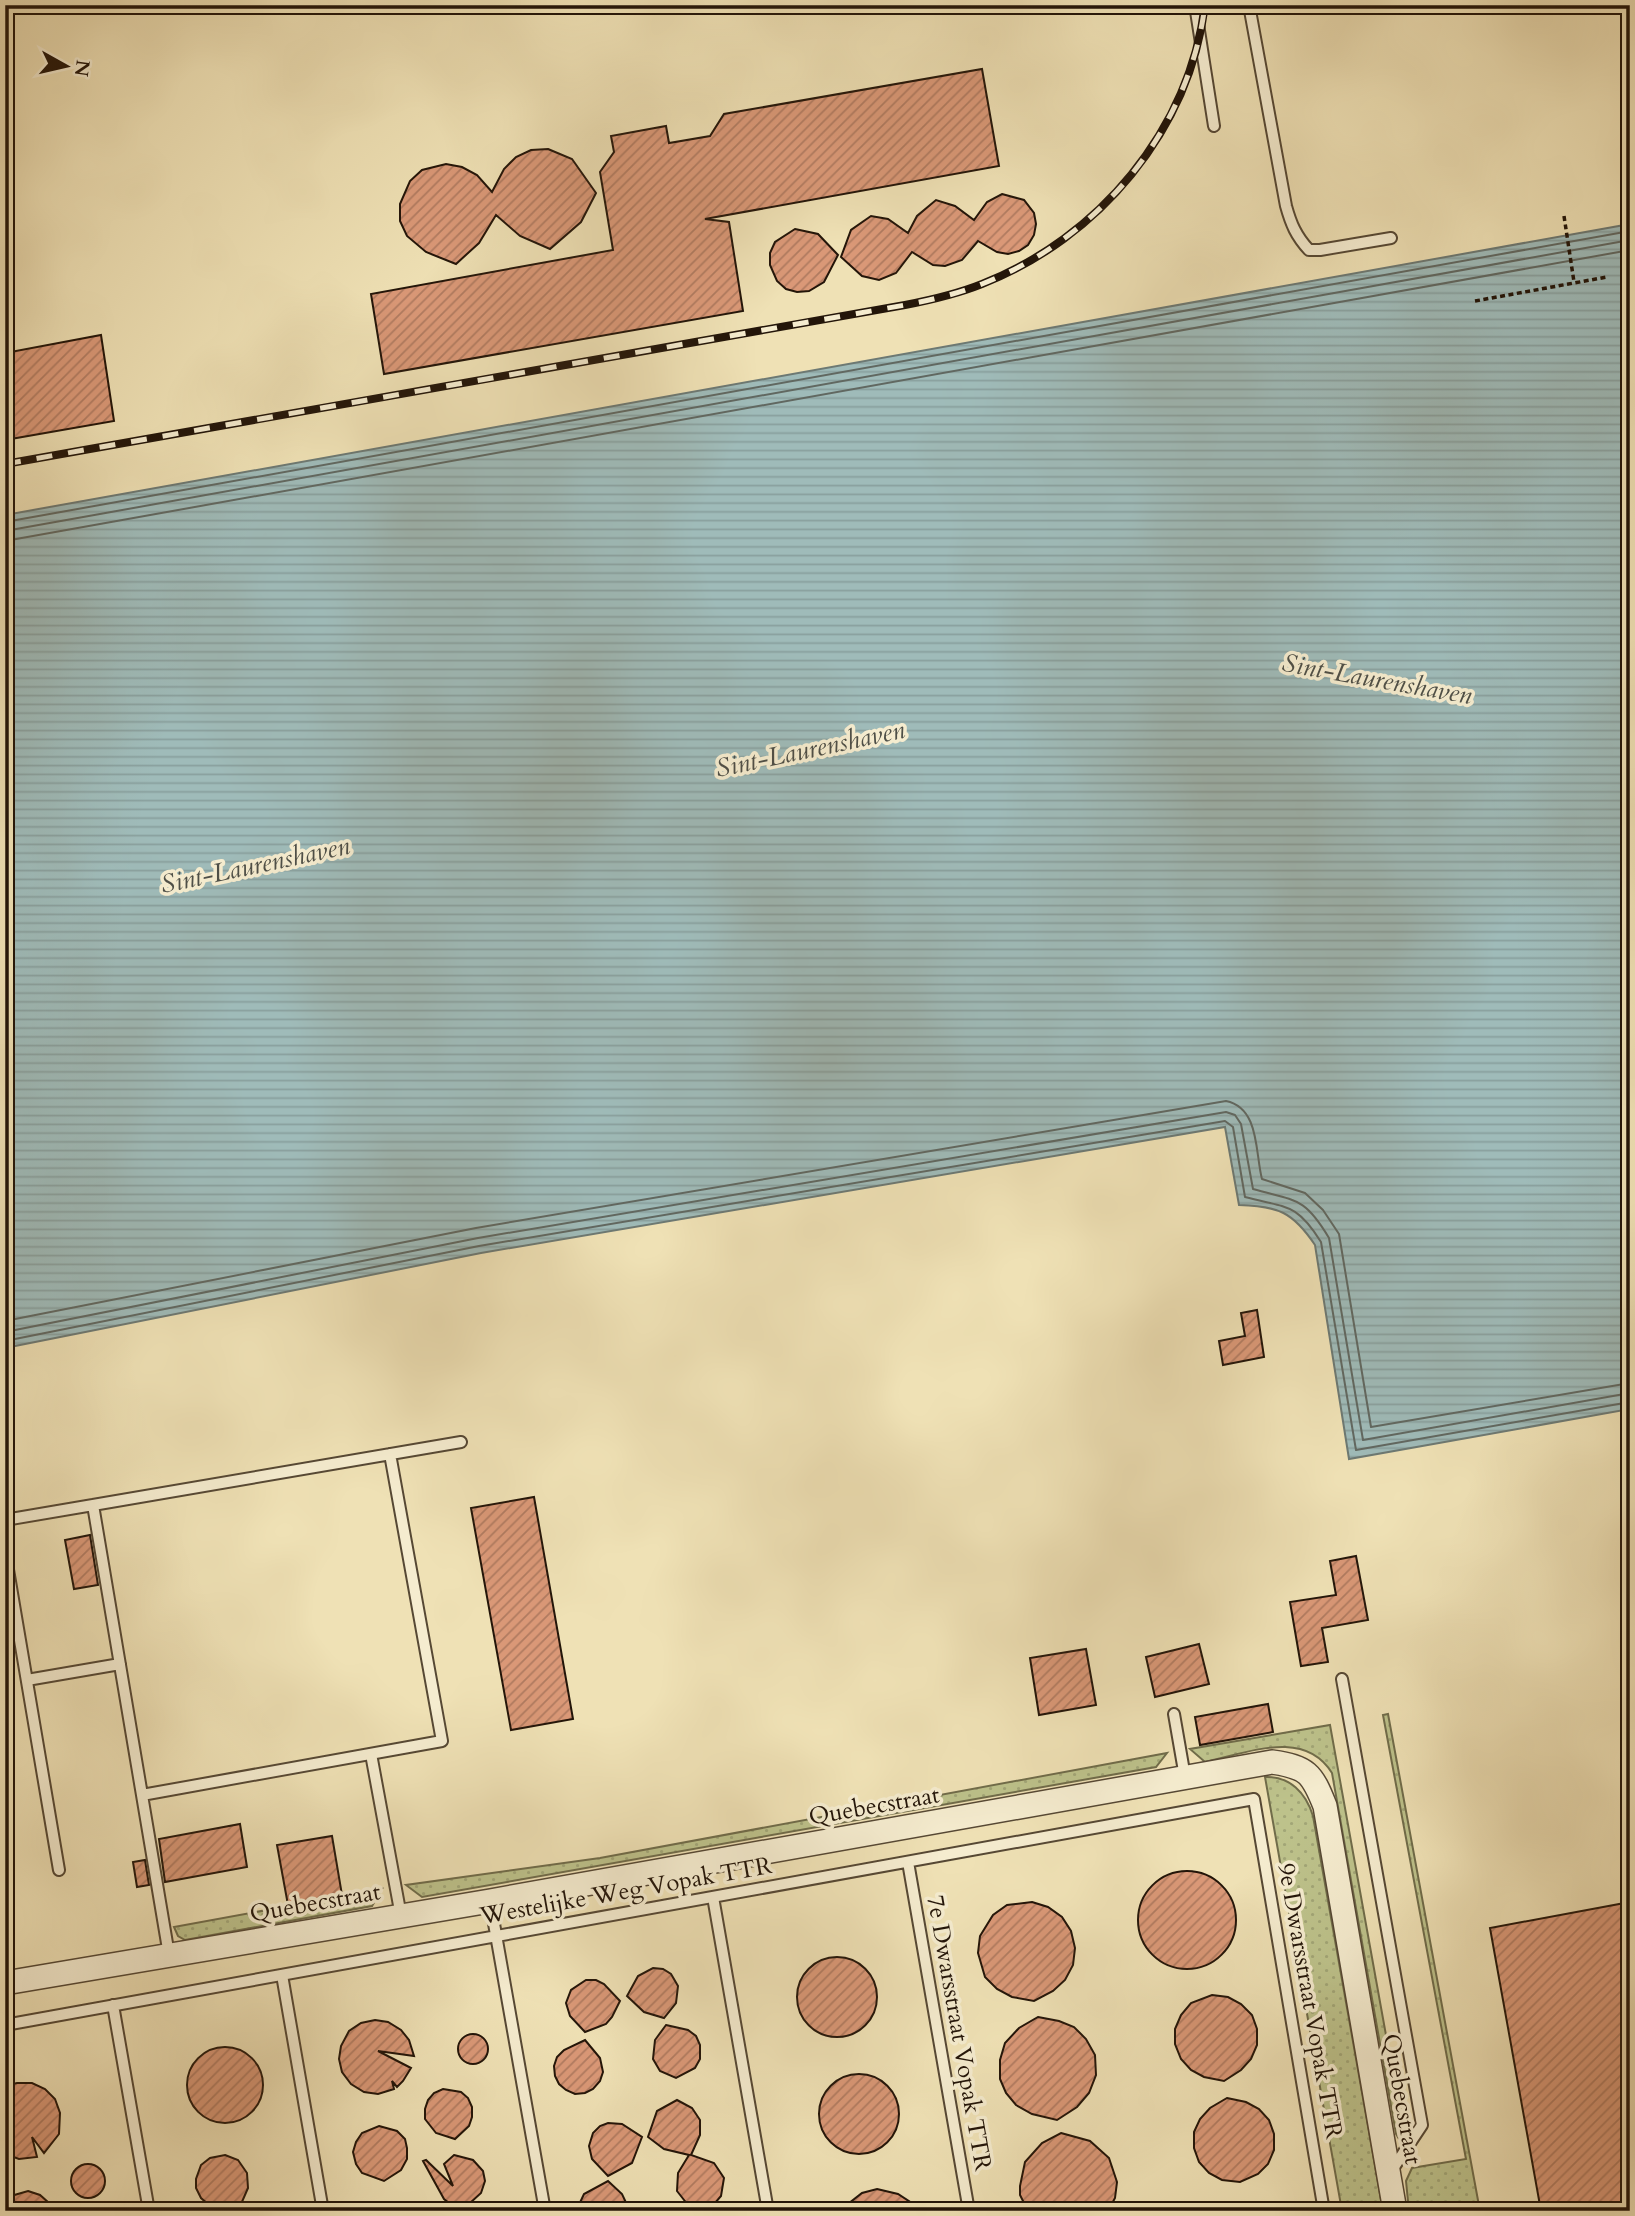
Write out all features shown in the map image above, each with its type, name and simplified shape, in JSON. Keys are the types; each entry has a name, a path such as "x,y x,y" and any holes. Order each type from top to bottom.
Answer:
{"street":[{"name":"Quebecstraat","path":"5,1983 490,1901 1272,1762 1296,1766 1309,1775 1325,1806 1395,2211"}],"lane":[{"path":"5,7 13,5"},
{"path":"1195,5 1214,126"},
{"path":"1249,5 1286,206 1291,225 1300,240 1309,250 1320,250 1391,238"},
{"path":"5,1520 461,1442"},
{"path":"142,1795 442,1741 390,1454"},
{"path":"93,1505 169,1955"},
{"path":"5,1552 59,1870"},
{"path":"27,1680 120,1664"},
{"path":"1342,1679 1422,2124 1388,2175"},
{"path":"1174,1714 1185,1777"},
{"path":"371,1754 401,1916"},
{"name":"Westelijke Weg Vopak TTR","path":"5,2025 1254,1799"},
{"name":"9e Dwarsstraat Vopak TTR","path":"1254,1799 1324,2211"},
{"name":"7e Dwarsstraat Vopak TTR","path":"908,1862 970,2211"},
{"path":"713,1897 768,2211"},
{"path":"490,1901 545,2211"},
{"path":"282,1975 323,2211"},
{"path":"113,2005 149,2211"}],"path":[{"path":"1564,216 1574,282"},
{"path":"1475,301 1607,277"}],"green space":[{"path":"1388,1714 1480,2211 1409,2211 1406,2181 1412,2168 1466,2159 1383,1715"},
{"path":"1330,1725 1397,2096 1409,2120 1405,2138 1399,2139 1396,2134 1332,1773 1320,1759 1291,1747 1274,1747 1205,1762 1190,1749"},
{"path":"1167,1753 1156,1767 422,1897 406,1885 600,1858"},
{"path":"1265,1777 1282,1779 1296,1788 1306,1800 1313,1816 1383,2211 1342,2211"},
{"path":"382,1889 372,1906 185,1940 178,1936 174,1927"}],"water":[{"name":"Sint-Laurenshaven","path":"1630,224 1630,1409 1349,1459 1315,1245 1292,1218 1283,1213 1264,1207 1239,1205 1225,1127 481,1253 5,1348 5,515"}],"building":[{"path":"982,69 999,166 705,219 729,222 743,311 384,374 371,294 613,250 600,172 614,152 611,136 666,126 669,143 710,136 724,114"},
{"path":"548,149 572,159 596,193 581,222 550,249 520,236 496,215 479,243 456,264 426,252 407,236 400,221 400,204 410,181 422,170 446,164 462,167 477,175 492,192 504,169 516,157 531,150"},
{"path":"1002,194 1024,200 1034,213 1034,235 1028,245 1019,251 1008,254 997,252 978,241 962,260 945,266 933,265 912,252 896,273 879,280 862,276 841,257 851,230 871,216 888,219 908,233 917,216 936,200 955,206 974,220 987,202"},
{"path":"795,229 818,234 838,255 824,282 809,291 786,289 777,281 770,265 770,253 775,242"},
{"path":"101,335 114,421 5,440 5,353"},
{"path":"1257,1310 1264,1357 1223,1365 1219,1341 1245,1336 1241,1313"},
{"path":"534,1497 573,1719 511,1730 471,1508"},
{"path":"90,1535 98,1585 74,1589 65,1540"},
{"path":"1356,1556 1368,1620 1322,1628 1328,1662 1301,1666 1290,1602 1336,1595 1330,1561"},
{"path":"1199,1644 1209,1684 1155,1697 1146,1657"},
{"path":"1086,1649 1096,1705 1039,1715 1030,1658"},
{"path":"1268,1704 1273,1732 1200,1745 1195,1717"},
{"path":"240,1824 247,1867 165,1882 159,1839"},
{"path":"332,1836 342,1895 288,1905 277,1845"},
{"path":"145,1860 149,1885 137,1887 133,1862"},
{"path":"1187,1871 1206,1875 1221,1886 1232,1901 1236,1920 1232,1939 1221,1954 1206,1965 1187,1969 1168,1965 1153,1954 1142,1939 1138,1920 1142,1901 1153,1886 1168,1875"},
{"path":"1032,1902 1048,1907 1062,1917 1071,1931 1075,1948 1073,1965 1065,1980 1053,1991 1034,2001 1012,1997 997,1989 985,1977 978,1953 980,1936 993,1915 1007,1905"},
{"path":"1630,1902 1630,2211 1541,2211 1490,1928"},
{"path":"837,1957 852,1960 865,1969 874,1982 877,1997 874,2012 865,2025 852,2034 837,2037 822,2034 809,2025 800,2012 797,1997 800,1982 809,1969 822,1960"},
{"path":"653,1968 663,1969 671,1974 678,1986 676,2003 664,2018 644,2012 627,1996 638,1976"},
{"path":"586,1980 596,1980 604,1984 620,2001 606,2024 585,2032 570,2016 566,2003 571,1990"},
{"path":"1212,1995 1228,1997 1241,2004 1252,2015 1257,2029 1257,2045 1251,2059 1241,2070 1224,2081 1204,2077 1191,2070 1181,2059 1175,2044 1175,2029 1181,2015 1191,2003"},
{"path":"1038,2017 1074,2027 1086,2039 1095,2055 1096,2075 1089,2093 1077,2107 1057,2120 1032,2114 1016,2105 1006,2093 1000,2079 1000,2060 1005,2043 1019,2028"},
{"path":"375,2020 388,2022 401,2030 409,2040 414,2056 378,2051 411,2068 397,2087 392,2081 394,2089 378,2094 364,2092 351,2084 342,2072 339,2059 341,2046 349,2031 361,2023"},
{"path":"666,2025 688,2030 696,2036 700,2045 700,2059 695,2068 676,2078 660,2071 653,2059 655,2040"},
{"path":"473,2034 479,2035 487,2043 487,2055 479,2063 473,2064 467,2063 459,2055 458,2049 459,2043 467,2035"},
{"path":"585,2040 600,2058 603,2072 593,2089 575,2094 559,2084 554,2066 557,2057 564,2050"},
{"path":"225,2047 239,2050 252,2058 260,2071 263,2085 260,2099 252,2112 239,2120 225,2123 211,2120 198,2112 190,2099 187,2085 190,2071 198,2058 211,2050"},
{"path":"859,2074 874,2077 887,2086 896,2099 899,2114 896,2129 887,2142 874,2151 859,2154 844,2151 831,2142 822,2129 819,2114 822,2099 831,2086 844,2077"},
{"path":"32,2083 45,2089 55,2099 60,2113 59,2134 44,2153 32,2137 37,2157 19,2159 5,2154 5,2086"},
{"path":"443,2089 461,2092 472,2107 469,2126 455,2139 436,2133 425,2119 428,2100"},
{"path":"1227,2098 1246,2102 1259,2109 1269,2120 1274,2134 1274,2150 1268,2164 1258,2174 1240,2182 1222,2180 1209,2173 1199,2162 1194,2148 1194,2132 1200,2119 1210,2108"},
{"path":"677,2100 692,2108 700,2120 700,2135 691,2155 714,2163 724,2178 721,2196 707,2207 688,2205 677,2191 678,2173 689,2155 664,2149 648,2137 657,2111"},
{"path":"608,2123 622,2124 642,2137 632,2163 608,2176 592,2159 589,2146 593,2133"},
{"path":"379,2126 397,2131 405,2139 407,2148 407,2159 401,2170 384,2181 362,2173 353,2152 362,2133"},
{"path":"1061,2133 1090,2141 1109,2158 1117,2182 1115,2198 1108,2211 1028,2211 1020,2195 1025,2162 1042,2143"},
{"path":"225,2155 238,2160 247,2173 248,2188 238,2211 208,2204 196,2188 201,2165 210,2158"},
{"path":"454,2155 473,2160 483,2171 485,2181 481,2193 470,2203 478,2211 459,2211 444,2199 423,2161 426,2160 453,2186 444,2164"},
{"path":"88,2164 100,2169 105,2181 100,2193 88,2198 76,2193 71,2181 76,2169"},
{"path":"608,2181 622,2194 630,2211 576,2211 584,2194"},
{"path":"877,2189 898,2194 924,2211 839,2211 862,2193"},
{"path":"28,2191 40,2195 58,2211 5,2211 5,2203 11,2196"}],"railway":[{"path":"5,464 905,305 982,284 1025,264 1064,239 1100,209 1131,174 1158,137 1180,95 1196,51 1205,5"}]}
